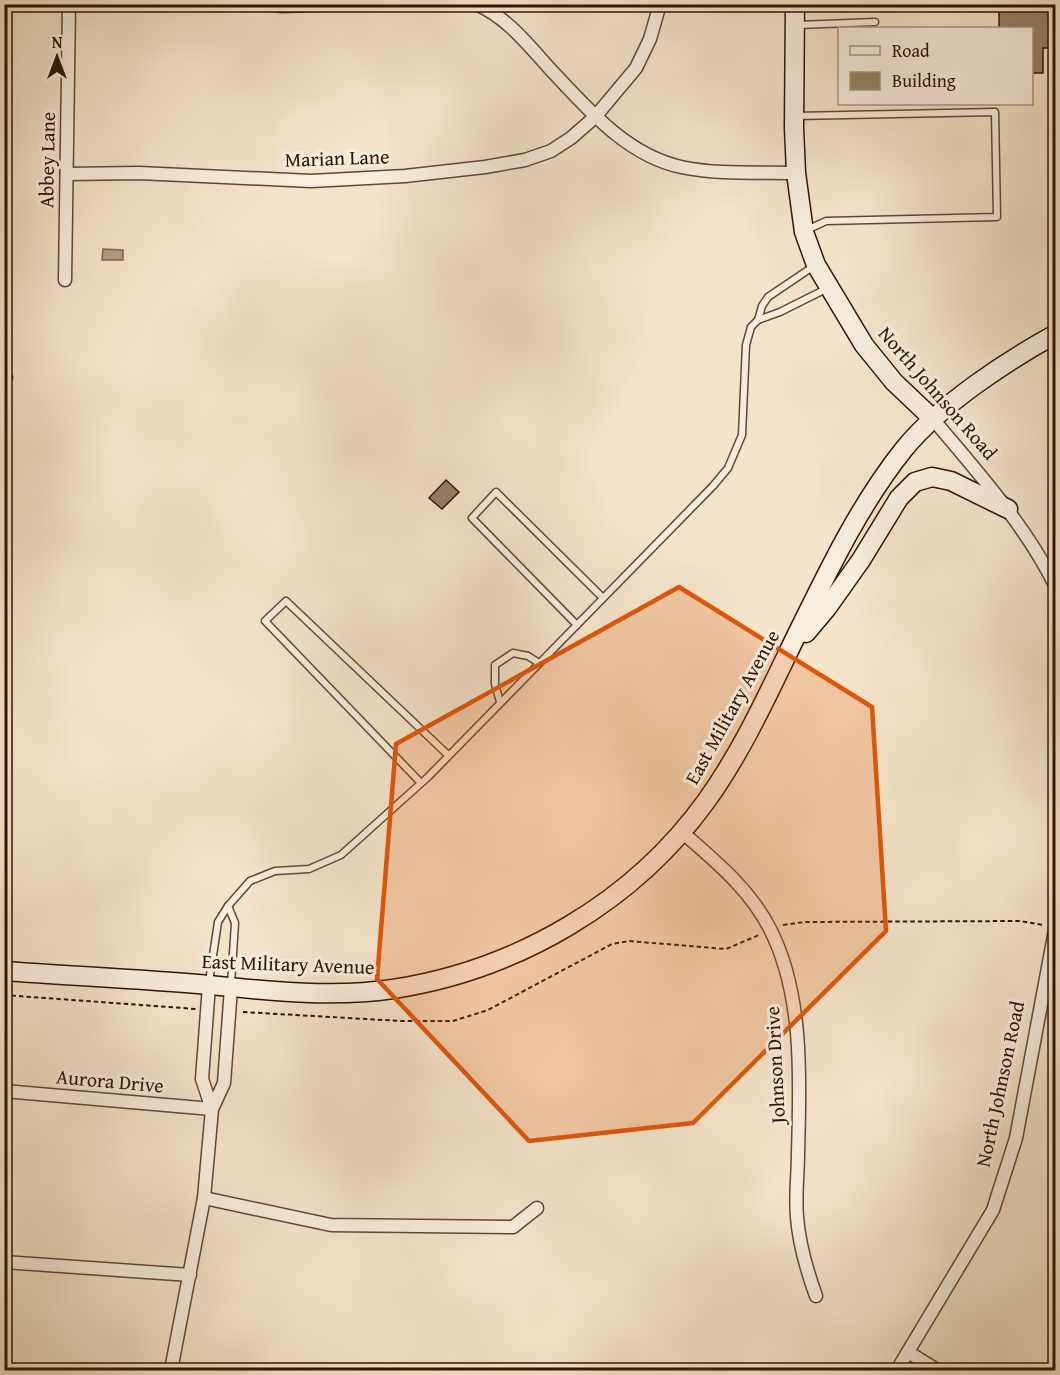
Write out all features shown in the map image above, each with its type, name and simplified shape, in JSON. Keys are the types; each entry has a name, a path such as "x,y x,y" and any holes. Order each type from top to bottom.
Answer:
{"main road":[{"name":"North Johnson Road","path":"795,4 796,173 804,232 816,265 864,345 894,382 933,419"},
{"name":"East Military Avenue","path":"4,971 231,988 360,992 410,986 467,971 536,945 568,927 632,881 659,857 705,804 730,766 862,508 906,447 933,419 1007,362 1056,334"},
{"path":"787,655 827,608 861,560 899,498 915,482 933,477 951,481 1008,509"}],"street":[{"name":"Abbey Lane","path":"65,280 69,4"},
{"path":"267,4 282,6 345,4"},
{"path":"476,4 512,27 595,117 624,140 649,155 681,167 796,173"},
{"name":"Marian Lane","path":"67,174 139,173 311,181 405,176 525,160 551,151 571,138 595,117 636,69 650,39 660,4"},
{"name":"North Johnson Road","path":"933,419 1008,509 1040,557 1056,587"},
{"name":"Johnson Drive","path":"682,832 725,870 750,897 770,929 787,975 797,1033 799,1106 796,1217 805,1266 816,1296"},
{"name":"North Johnson Road","path":"897,1371 993,1210 1016,1138 1055,926"},
{"path":"209,985 202,1079 212,1109"},
{"path":"171,1371 204,1198 212,1109 224,1083 231,988"},
{"name":"Aurora Drive","path":"4,1091 212,1109"},
{"path":"204,1198 331,1225 513,1227 537,1208"},
{"path":"4,1262 190,1275"},
{"path":"908,1352 937,1371"}],"lane":[{"path":"795,25 874,22"},
{"path":"794,116 995,112 997,217 826,221 804,232"},
{"path":"209,985 218,922 228,906 250,881 275,871 309,869 341,855 421,783 713,486 728,468 742,435 746,345 752,327 758,320 762,306 768,297 816,265"},
{"path":"758,320 780,312 829,287"},
{"path":"577,625 472,518 496,492 603,598"},
{"path":"421,783 265,621 286,601 448,755"},
{"path":"501,702 495,684 495,665 513,653 528,656 539,663"},
{"path":"228,906 235,923 231,988"}],"path":[{"path":"228,1011 401,1021 453,1021 489,1010 612,944 629,941 726,949 780,925 804,922 1019,921 1055,926"},
{"path":"4,995 207,1010"}],"highlighted area":[{"path":"679,587 872,707 886,931 693,1123 529,1141 377,979 396,744"}],"shaded area":[{"path":"103,249 123,250 123,260 102,260"}],"building":[{"path":"999,4 1050,4 1049,48 1043,48 1043,73 1033,73 1033,27 999,27"},
{"path":"446,480 459,492 442,509 429,498"}]}
